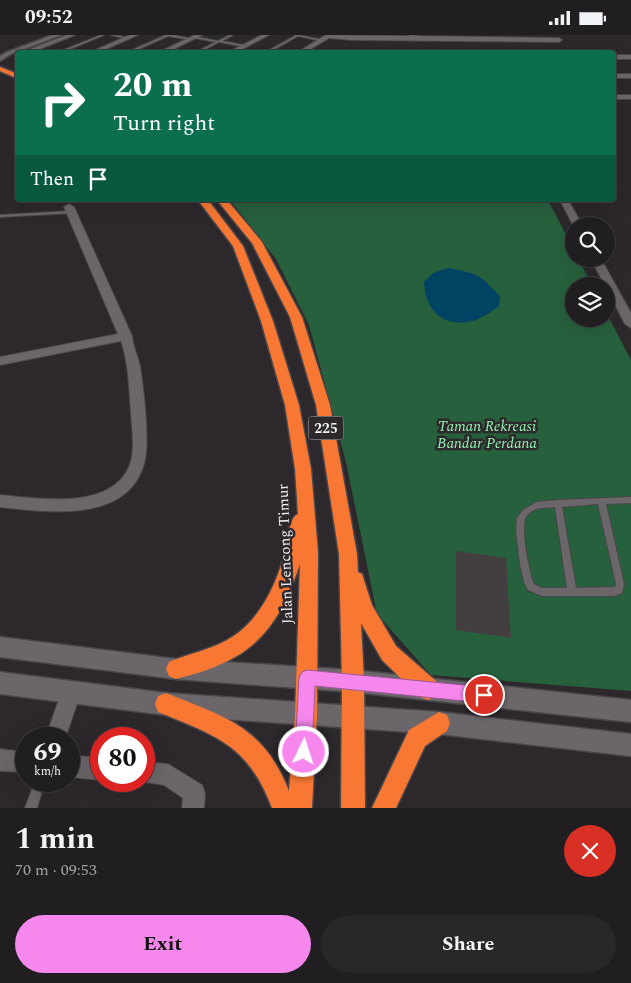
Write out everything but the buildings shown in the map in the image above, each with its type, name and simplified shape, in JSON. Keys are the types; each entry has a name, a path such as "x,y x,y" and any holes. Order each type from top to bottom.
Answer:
{"highway":[{"path":"0,61 15,68"},
{"path":"0,69 15,76"},
{"name":"Jalan Lencong Timur","path":"205,202 238,246 268,321 292,405 303,469 309,552 306,715 300,808"},
{"name":"225","path":"224,202 257,242 296,317 322,405 348,554 353,681 353,808"},
{"path":"176,669 209,659 240,643 253,633 276,600 294,555 300,532 304,496 303,469"},
{"path":"348,554 363,609 389,653 428,689"},
{"path":"166,704 223,727 255,751 268,770 284,808"},
{"path":"384,808 417,738 439,723"}],"street":[{"path":"14,43 45,35"},
{"path":"18,50 55,35"},
{"path":"30,50 72,35"},
{"path":"98,50 136,35"},
{"path":"235,50 266,35"},
{"path":"304,50 329,35 351,38 432,39 474,37 559,40"},
{"path":"167,50 195,37"},
{"path":"474,37 479,46"},
{"path":"0,61 15,51"},
{"path":"616,57 631,57"},
{"path":"616,76 631,76"},
{"path":"616,97 631,97"},
{"path":"565,202 573,217"},
{"path":"0,501 75,505 108,496 123,487 132,477 140,455 134,367 126,336 70,209"},
{"path":"600,267 631,324"},
{"path":"0,361 126,336"},
{"path":"0,647 176,669 353,681 631,711"},
{"path":"0,683 166,704 439,723 631,745"},
{"path":"59,727 71,692"},
{"path":"0,760 15,761"},
{"path":"155,774 168,775 194,793 193,808"}],"lane":[{"path":"65,50 103,35"},
{"path":"112,35 128,38"},
{"path":"133,50 168,35 195,37 244,45"},
{"path":"201,50 232,35"},
{"path":"292,35 321,39"},
{"path":"270,50 297,35"},
{"path":"407,35 432,39"},
{"path":"0,216 70,209"},
{"path":"601,501 620,584 619,590 614,592 542,592 532,588 527,578 520,532 521,518 528,511 536,505 558,503 601,501 631,500"},
{"path":"558,503 572,592"},
{"path":"31,808 36,792"}],"green space":[{"name":"Taman Rekreasi Bandar Perdana","path":"232,202 549,202 565,233 565,267 582,267 588,277 565,277 565,327 614,327 631,360 631,691 431,675 377,614 346,462 309,325 276,259"}],"water":[{"path":"448,268 472,273 482,279 500,296 499,306 476,320 457,322 442,318 431,307 427,299 424,282 433,273"}],"route":[{"path":"304,752 307,678 484,695"}]}
